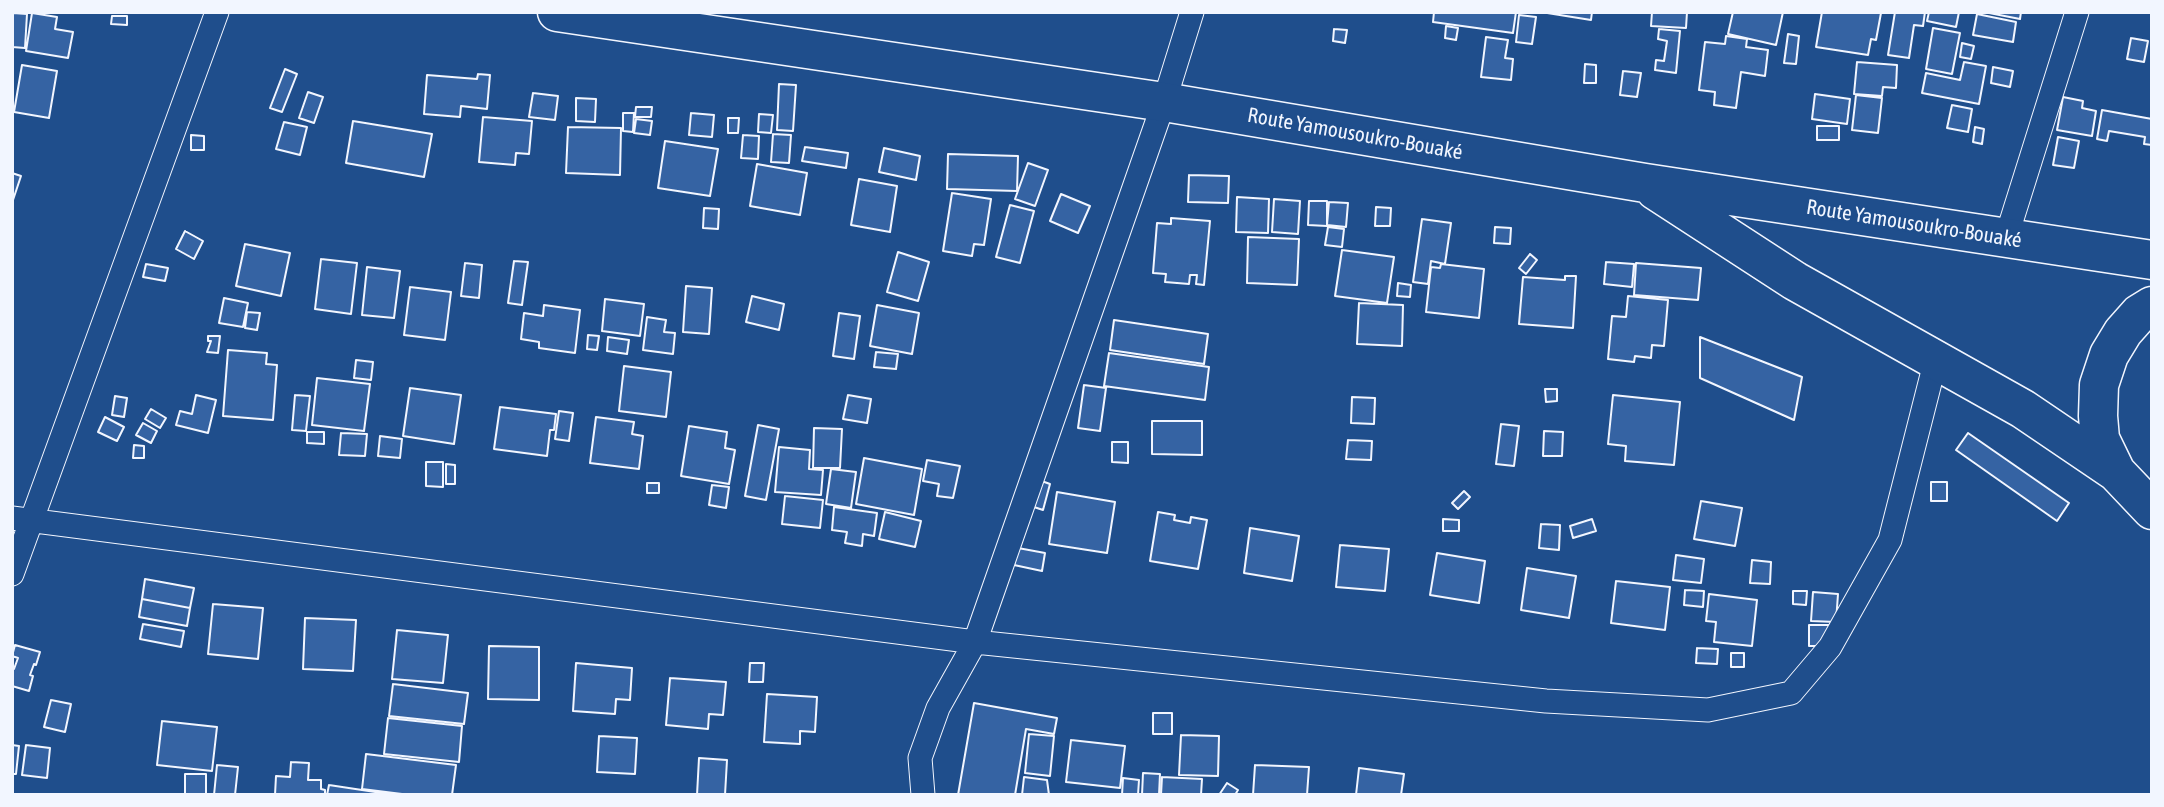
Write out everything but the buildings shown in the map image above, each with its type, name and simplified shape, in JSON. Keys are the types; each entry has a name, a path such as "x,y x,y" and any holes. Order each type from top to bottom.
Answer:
{"highway":[{"name":"Route Yamousoukro-Bouaké","path":"557,12 1164,102 1645,183 2152,260"},
{"path":"1645,183 1795,281 2023,409 2116,472 2152,510"},
{"path":"2116,472 2101,439 2098,416 2099,385 2109,355 2123,332 2139,314 2152,306"}],"street":[{"path":"12,574 22,520 217,12"},
{"path":"923,795 920,758 938,708 975,642 1164,102 1192,12"},
{"path":"2006,239 2077,12"},
{"path":"22,520 975,642 1559,702 1708,710 1791,693 1830,648 1890,540 1936,359"}]}
